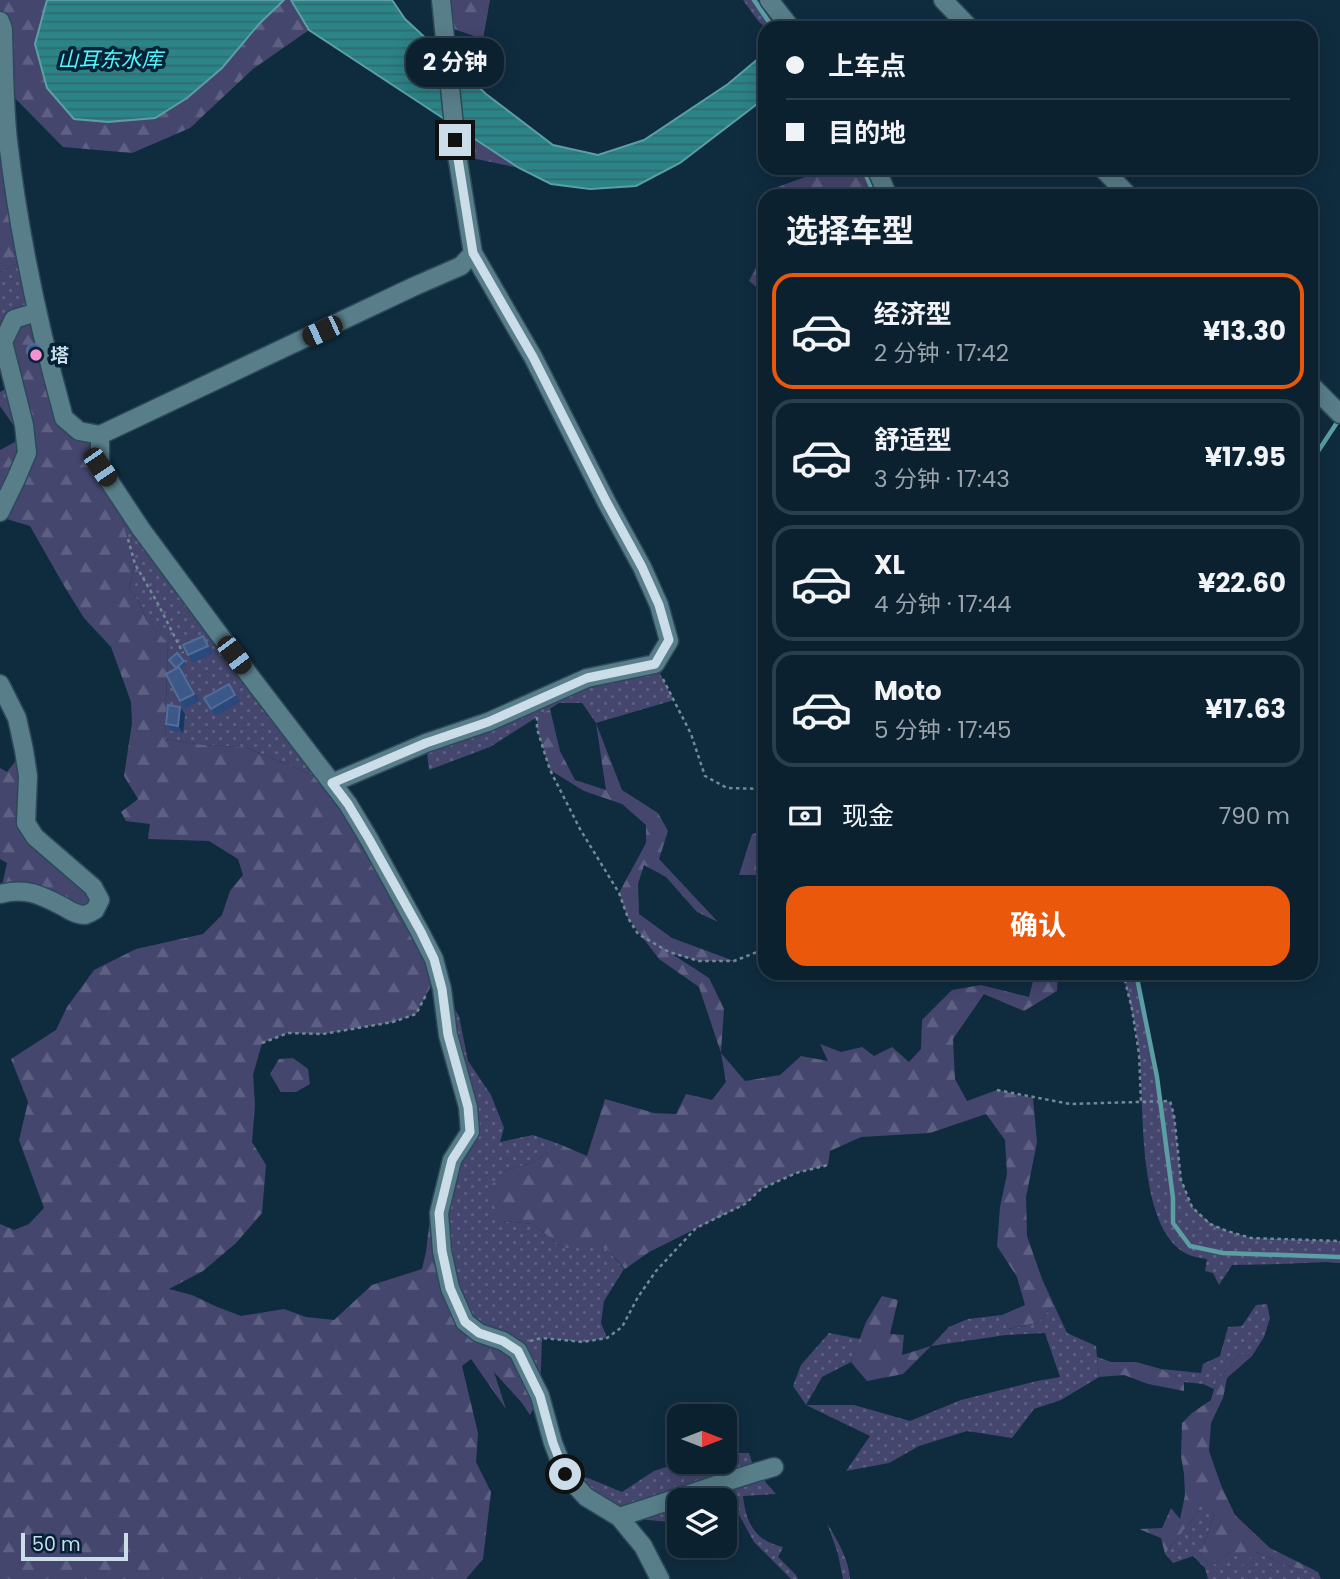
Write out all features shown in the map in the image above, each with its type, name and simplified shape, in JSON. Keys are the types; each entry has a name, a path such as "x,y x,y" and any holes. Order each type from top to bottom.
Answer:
{"street":[{"path":"332,783 426,743 488,722 587,678 655,664 669,640 659,605 648,580 533,357 473,253 457,155 440,0"},
{"path":"769,0 786,21"},
{"path":"943,0 963,21"},
{"path":"0,20 3,29 8,139 16,203 37,312 64,418 79,431 100,435 461,266 473,253"},
{"path":"1109,175 1122,189"},
{"path":"0,512 27,453 24,425 3,342 14,319 37,312"},
{"path":"1318,392 1340,414"},
{"path":"100,435 100,467 141,529 348,804 421,932 434,959 442,989 448,1035 468,1107 470,1132 452,1160 439,1213 442,1251 450,1288 465,1322 479,1333 503,1341 518,1351 540,1396 565,1474 586,1497 619,1517 643,1546 660,1579"},
{"path":"0,684 17,718 24,750 28,776 26,822 35,837 93,887 100,900 95,911 85,915 73,913 27,891 0,894"},
{"path":"619,1517 774,1467"}],"path":[{"path":"126,533 135,564 183,653"},
{"path":"655,664 691,734 705,776 727,788 758,789"},
{"path":"537,700 537,729 550,770 580,829 619,893 628,918 638,934 669,952 699,961 734,961 758,952"},
{"path":"1125,980 1139,1054 1141,1103"},
{"path":"261,1043 288,1033 323,1034 393,1022 416,1014 429,988"},
{"path":"997,1090 1070,1104 1170,1101 1181,1180 1192,1207 1210,1223 1251,1238 1340,1241"},
{"path":"510,1346 542,1338 583,1342 607,1338 622,1327 656,1271 696,1228 745,1204 761,1189 796,1173 828,1165"}],"green space":[{"path":"0,0 47,0 35,44 155,118 187,98 222,68 259,24 284,0 291,0 309,30 253,69 190,128 132,153 63,147 6,89 27,259 0,272"},
{"path":"441,0 490,0 483,39 442,25"},
{"path":"743,0 769,0 786,21 758,21"},
{"path":"453,126 519,168 457,155"},
{"path":"811,175 866,175 872,189 772,189"},
{"path":"27,259 35,302 14,319 0,321 0,272"},
{"path":"758,263 758,288 749,281"},
{"path":"37,312 64,418 100,435 100,467 118,495 135,564 129,588 140,603 146,620 168,643 165,739 203,745 245,747 332,783 434,959 430,988 416,1014 393,1022 323,1034 288,1033 262,1043 253,1075 255,1105 252,1142 266,1165 262,1213 236,1243 203,1271 169,1289 192,1295 241,1316 284,1309 306,1317 334,1320 372,1285 422,1269 432,1199 448,1173 439,1213 465,1322 503,1341 540,1396 530,1415 494,1372 506,1409 471,1359 462,1366 478,1433 476,1462 491,1492 483,1559 466,1579 0,1579 0,1224 14,1230 29,1224 44,1208 19,1140 28,1102 11,1059 56,1030 67,1007 94,970 136,949 203,934 222,915 230,891 243,875 238,859 209,841 148,839 150,824 126,821 121,812 138,799 124,776 132,723 131,702 111,647 84,618 30,526 0,517 0,450 15,442 16,429 0,406 0,392 13,385 0,340 0,321"},
{"path":"118,495 332,783 245,747 203,745 165,739 168,643 146,620 140,603 129,588 135,564"},
{"path":"655,664 674,700 596,723 582,703 559,703 490,747 429,770 426,743 543,697"},
{"path":"550,709 560,751 575,780 606,790 596,723 622,790 658,813 668,831 659,859 718,922 697,912 666,877 644,865 638,884 639,914 672,938 734,961 699,961 672,954 709,978 724,1009 721,1053 699,987 659,959 628,918 619,893 646,843 646,825 622,804 584,791 550,770 537,729 537,716"},
{"path":"24,750 26,823 93,887 95,910 0,894 7,863 0,859 0,768 7,772"},
{"path":"758,833 758,875 739,875 752,834"},
{"path":"1033,980 1058,980 1057,991 1024,1011 984,994 953,1039 955,1079 967,1101 997,1090 1033,1098 1037,1142 1026,1197 1027,1236 1054,1305 1037,1323 1008,1329 1002,1315 1025,1305 1017,1277 997,1246 1000,1207 1007,1174 1005,1140 986,1114 930,1133 861,1137 830,1151 828,1165 796,1173 761,1189 745,1204 649,1252 625,1269 606,1248 563,1248 533,1224 503,1221 485,1192 504,1171 534,1162 559,1144 587,1156 605,1099 654,1113 676,1114 686,1094 712,1100 726,1082 721,1053 745,1081 780,1075 801,1056 828,1061 820,1044 841,1052 862,1047 874,1056 892,1047 909,1062 921,1049 922,1020 952,990 981,985 1029,997"},
{"path":"1125,980 1137,980 1161,1101 1170,1102 1174,1115 1181,1180 1192,1207 1210,1223 1251,1238 1340,1241 1340,1263 1232,1265 1219,1285 1213,1273 1205,1271 1207,1259 1187,1254 1170,1240 1158,1218 1146,1162 1139,1052"},
{"path":"442,989 459,1016 468,1061 491,1095 504,1128 500,1142 533,1135 559,1144 534,1162 504,1171 503,1221 533,1224 563,1248 606,1248 624,1269 604,1301 601,1323 607,1338 583,1342 542,1338 540,1396 479,1333 442,1251 448,1173 470,1132"},
{"path":"293,1058 308,1069 310,1084 296,1092 281,1092 270,1074 279,1059"},
{"path":"882,1296 898,1300 890,1334 904,1335 902,1355 931,1346 903,1374 867,1381 851,1362 866,1322"},
{"path":"1267,1304 1270,1318 1264,1337 1252,1356 1240,1354 1216,1382 1214,1389 1203,1384 1184,1382 1161,1369 1201,1373 1203,1364 1220,1356 1228,1327 1242,1326 1256,1305"},
{"path":"1054,1305 1067,1333 1096,1346 1099,1377 1061,1400 1034,1409 1012,1438 967,1431 919,1446 889,1463 846,1471 870,1436 806,1405 854,1405 910,1421 961,1400 1060,1377 1045,1333 1006,1335 931,1346 949,1327 968,1319 1002,1315 1009,1329 1037,1323"},
{"path":"829,1333 860,1339 851,1362 822,1377 806,1405 793,1386 801,1365"},
{"path":"1240,1354 1252,1356 1227,1378 1223,1398 1211,1423 1209,1451 1221,1485 1235,1515 1270,1548 1318,1572 1287,1566 1256,1552 1242,1566 1233,1550 1212,1566 1200,1556 1214,1515 1202,1502 1194,1517 1165,1554 1161,1538 1139,1529 1162,1528 1171,1508 1180,1519 1185,1495 1181,1456 1182,1423 1211,1400 1216,1382"},
{"path":"1097,1357 1111,1362 1136,1362 1161,1369 1184,1382 1184,1391 1148,1384 1124,1375 1099,1377"},
{"path":"737,1453 749,1453 754,1469 776,1494 743,1496 747,1515 759,1535 783,1547 778,1557 798,1579 791,1579 754,1542 737,1511 737,1488 667,1488 667,1522 619,1517 565,1474 588,1478 622,1492 654,1471 667,1467 667,1474 737,1474"},
{"path":"1202,1501 1214,1515 1200,1556 1212,1566 1233,1550 1256,1552 1287,1566 1318,1572 1321,1579 1208,1579 1205,1568 1193,1556 1173,1563 1165,1554 1194,1517"},
{"path":"827,1523 845,1557 850,1579 843,1579"}],"water":[{"name":"山耳东水库","path":"47,0 284,0 259,24 222,68 187,98 155,118 108,122 74,119 47,88 35,44"},
{"path":"291,0 392,0 405,19 486,94 553,145 598,155 644,140 728,84 758,59 758,103 680,163 636,186 590,189 551,184 519,168 309,30"}],"building":[{"path":"34,344 39,346 39,356 34,358 29,356 27,351 29,346"},
{"path":"203,636 208,646 188,655 183,645"},
{"path":"177,653 184,661 176,668 169,660"},
{"path":"179,667 194,694 180,701 166,674"},
{"path":"229,684 235,695 211,709 204,698"},
{"path":"168,705 180,707 178,726 166,724"}],"waterway":[{"path":"754,0 768,21"},
{"path":"866,175 872,189"},
{"path":"1318,451 1340,418"},
{"path":"1137,980 1157,1077 1173,1198 1173,1223 1190,1246 1223,1253 1340,1257"}],"place":[{"name":"塔","path":"36,355"}],"route":[{"path":"455,140 473,253 533,357 642,567 659,605 669,640 655,664 587,678 488,722 426,743 332,783 369,839 421,932 434,959 442,989 448,1035 468,1107 470,1132 452,1160 439,1213 442,1251 450,1288 465,1322 479,1333 503,1341 518,1351 540,1396 565,1474"}]}
